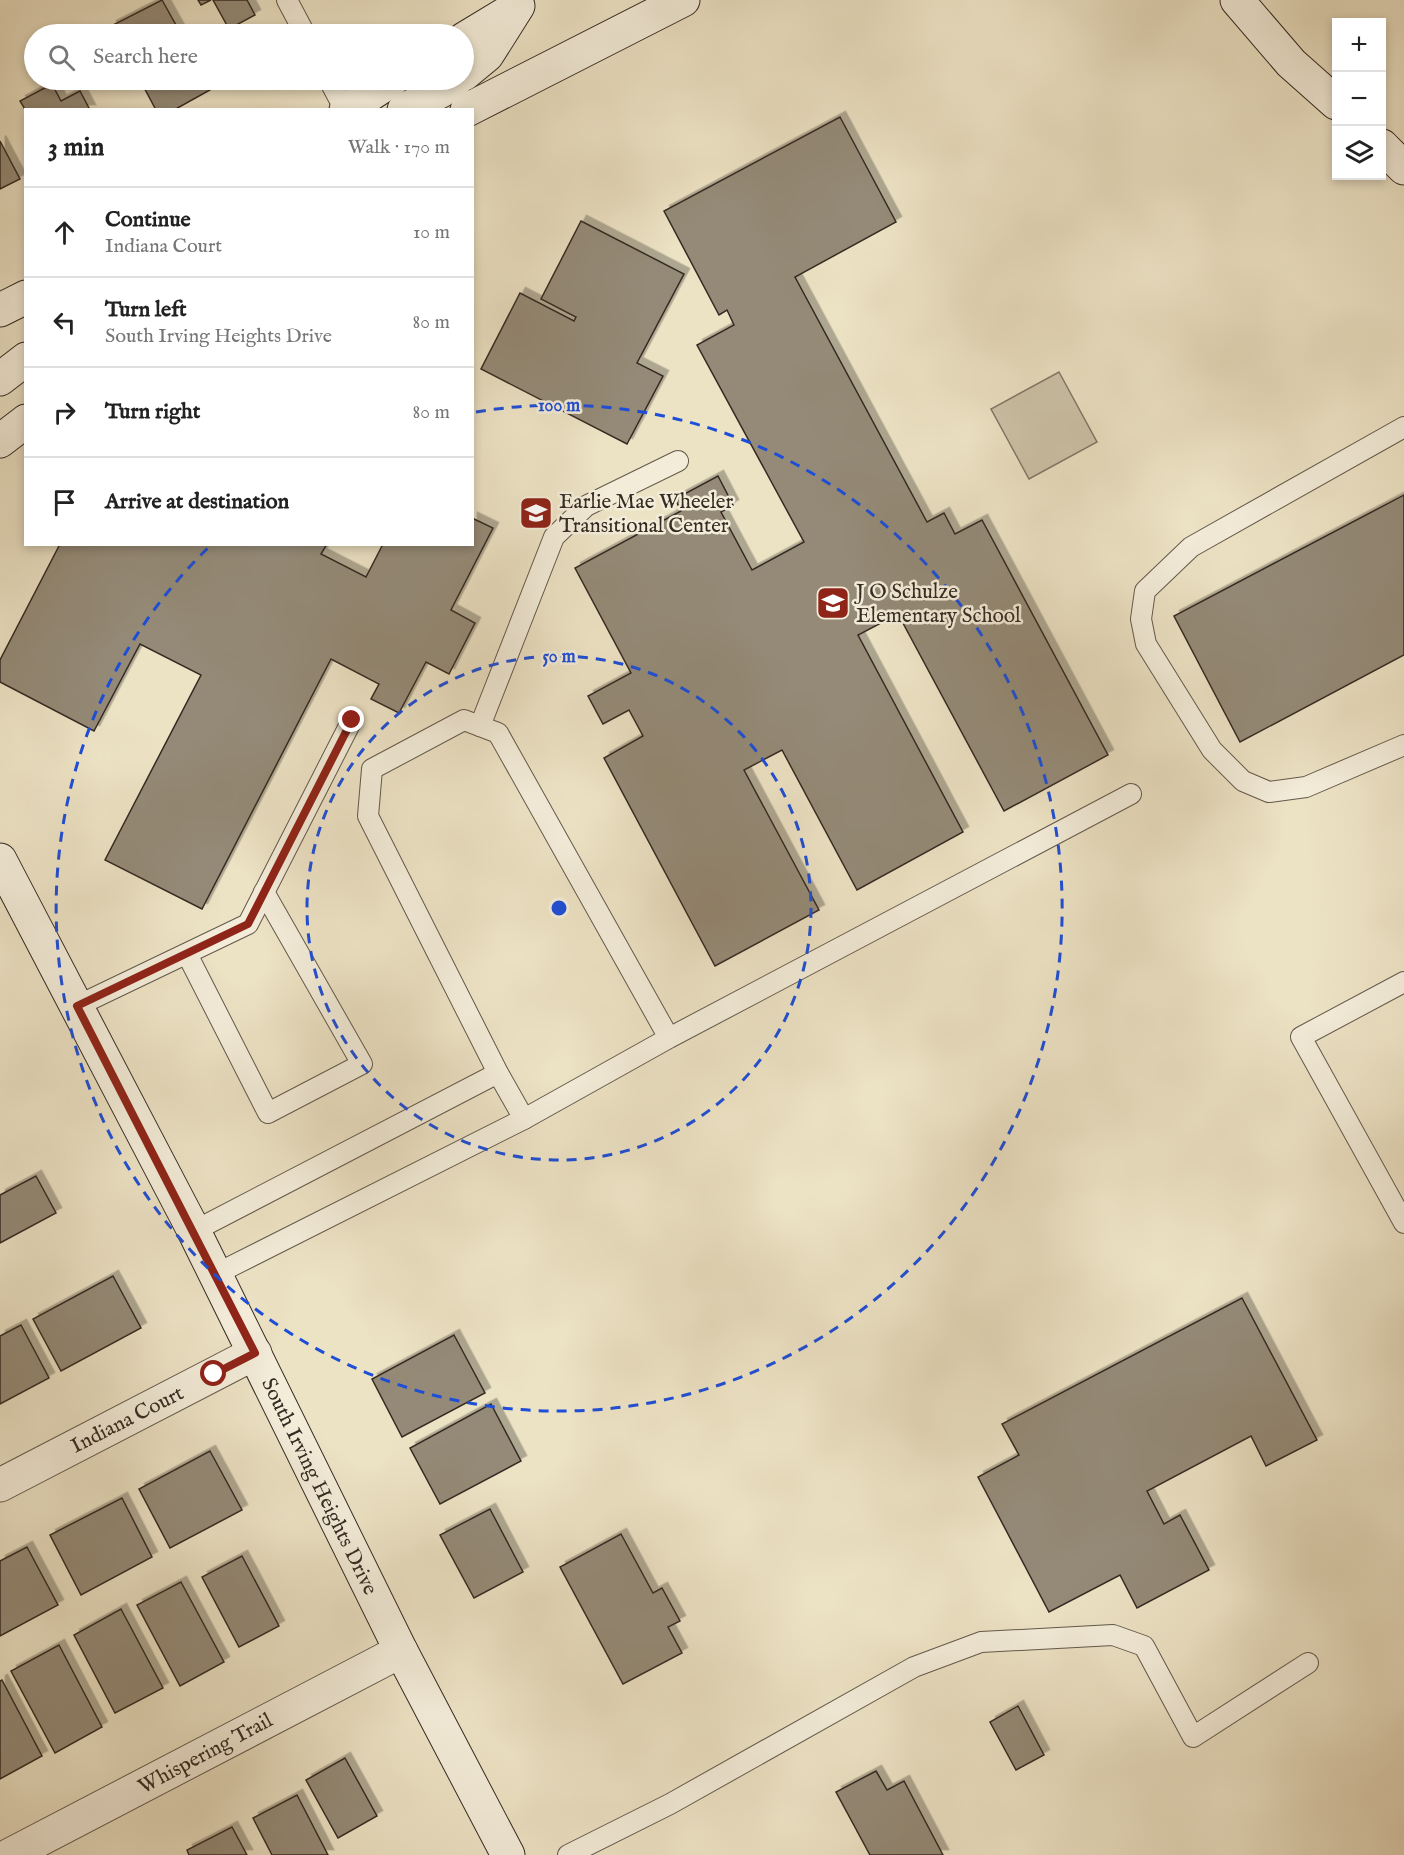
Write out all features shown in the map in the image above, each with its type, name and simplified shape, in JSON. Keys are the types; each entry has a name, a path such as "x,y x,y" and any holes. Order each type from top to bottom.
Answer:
{"street":[{"path":"471,108 683,0"},
{"path":"1237,0 1291,63 1332,100"},
{"path":"474,32 520,2"},
{"path":"474,66 487,55 520,2"},
{"path":"349,108 377,90"},
{"path":"408,108 442,90"},
{"path":"1386,151 1404,168"},
{"path":"0,310 24,298"},
{"path":"0,379 24,361"},
{"path":"0,441 24,423"},
{"name":"South Irving Heights Drive","path":"0,860 216,1274 401,1651 508,1855"},
{"name":"Indiana Court","path":"0,1485 255,1353"},
{"name":"Whispering Trail","path":"10,1855 401,1651"}],"lane":[{"path":"287,0 300,24"},
{"path":"335,90 345,108"},
{"path":"1404,427 1191,547 1145,591 1141,620 1146,644 1212,750 1243,781 1269,792 1306,787 1404,745"},
{"path":"480,726 554,537 586,506 678,461"},
{"path":"77,1006 248,924 352,720"},
{"path":"524,1119 498,1073 368,816 372,769 464,720 498,732 669,1038"},
{"path":"216,1274 524,1119 669,1038 1131,794"},
{"path":"187,954 268,1113 362,1064 264,892"},
{"path":"1404,982 1301,1038 1404,1223"},
{"path":"194,1231 498,1073"},
{"path":"568,1855 670,1804 914,1667 981,1642 1113,1635 1144,1646 1194,1737 1308,1663"}],"shaded area":[{"path":"1059,372 1097,442 1029,479 991,409"}],"building":[{"path":"162,0 175,24 115,24"},
{"path":"198,0 211,0 201,5"},
{"path":"213,0 247,0 255,15 238,24 226,24"},
{"path":"41,90 55,90 61,101 80,91 89,108 24,108 20,101"},
{"path":"145,90 210,90 178,108 155,108"},
{"path":"840,117 896,222 795,277 927,522 944,513 955,534 982,520 1108,755 1004,811 898,614 858,635 963,832 857,890 782,750 744,770 819,910 715,966 604,758 643,736 629,710 603,724 588,696 631,673 575,568 681,511 675,499 718,476 733,505 721,512 752,570 804,542 697,345 734,325 727,310 719,315 664,211"},
{"path":"0,141 20,179 0,189"},
{"path":"581,221 684,274 637,363 663,376 627,444 481,369 520,293 574,321 576,317 541,299"},
{"path":"1404,495 1404,655 1240,742 1174,616"},
{"path":"474,519 493,528 451,610 475,623 449,674 426,662 399,713 371,699 379,684 331,659 202,909 105,860 201,675 140,644 94,731 0,682 0,660 59,546 326,546 321,554 366,577 382,546 474,546"},
{"path":"36,1176 56,1213 0,1243 0,1195"},
{"path":"113,1276 141,1328 61,1371 33,1319"},
{"path":"1242,1298 1317,1440 1266,1466 1251,1436 1147,1491 1164,1524 1180,1515 1209,1570 1137,1608 1120,1575 1049,1612 978,1477 1019,1455 1002,1424"},
{"path":"21,1325 49,1378 0,1404 0,1336"},
{"path":"454,1335 485,1393 402,1437 372,1379"},
{"path":"491,1404 521,1461 440,1504 410,1448"},
{"path":"210,1451 242,1510 170,1548 139,1489"},
{"path":"122,1498 152,1557 81,1595 50,1535"},
{"path":"490,1509 523,1572 474,1598 440,1535"},
{"path":"621,1534 653,1593 662,1588 680,1621 668,1627 682,1653 623,1684 560,1567"},
{"path":"27,1547 58,1605 0,1636 0,1561"},
{"path":"242,1556 279,1626 239,1647 202,1577"},
{"path":"181,1582 224,1662 180,1686 137,1605"},
{"path":"121,1609 163,1688 115,1713 74,1635"},
{"path":"59,1645 102,1727 55,1753 11,1671"},
{"path":"2,1680 42,1756 0,1779 0,1681"},
{"path":"1018,1706 1044,1755 1016,1770 990,1722"},
{"path":"345,1758 377,1816 338,1838 306,1780"},
{"path":"876,1771 887,1790 904,1781 943,1855 870,1855 836,1792"},
{"path":"297,1795 328,1855 272,1855 253,1818"},
{"path":"232,1827 247,1855 189,1855 187,1850"}],"place":[{"name":"Earlie Mae Wheeler Transitional Center","path":"536,513"},
{"name":"J O Schulze Elementary School","path":"833,603"}],"route":[{"path":"214,1374 255,1353 77,1006 248,924 352,720"}]}
